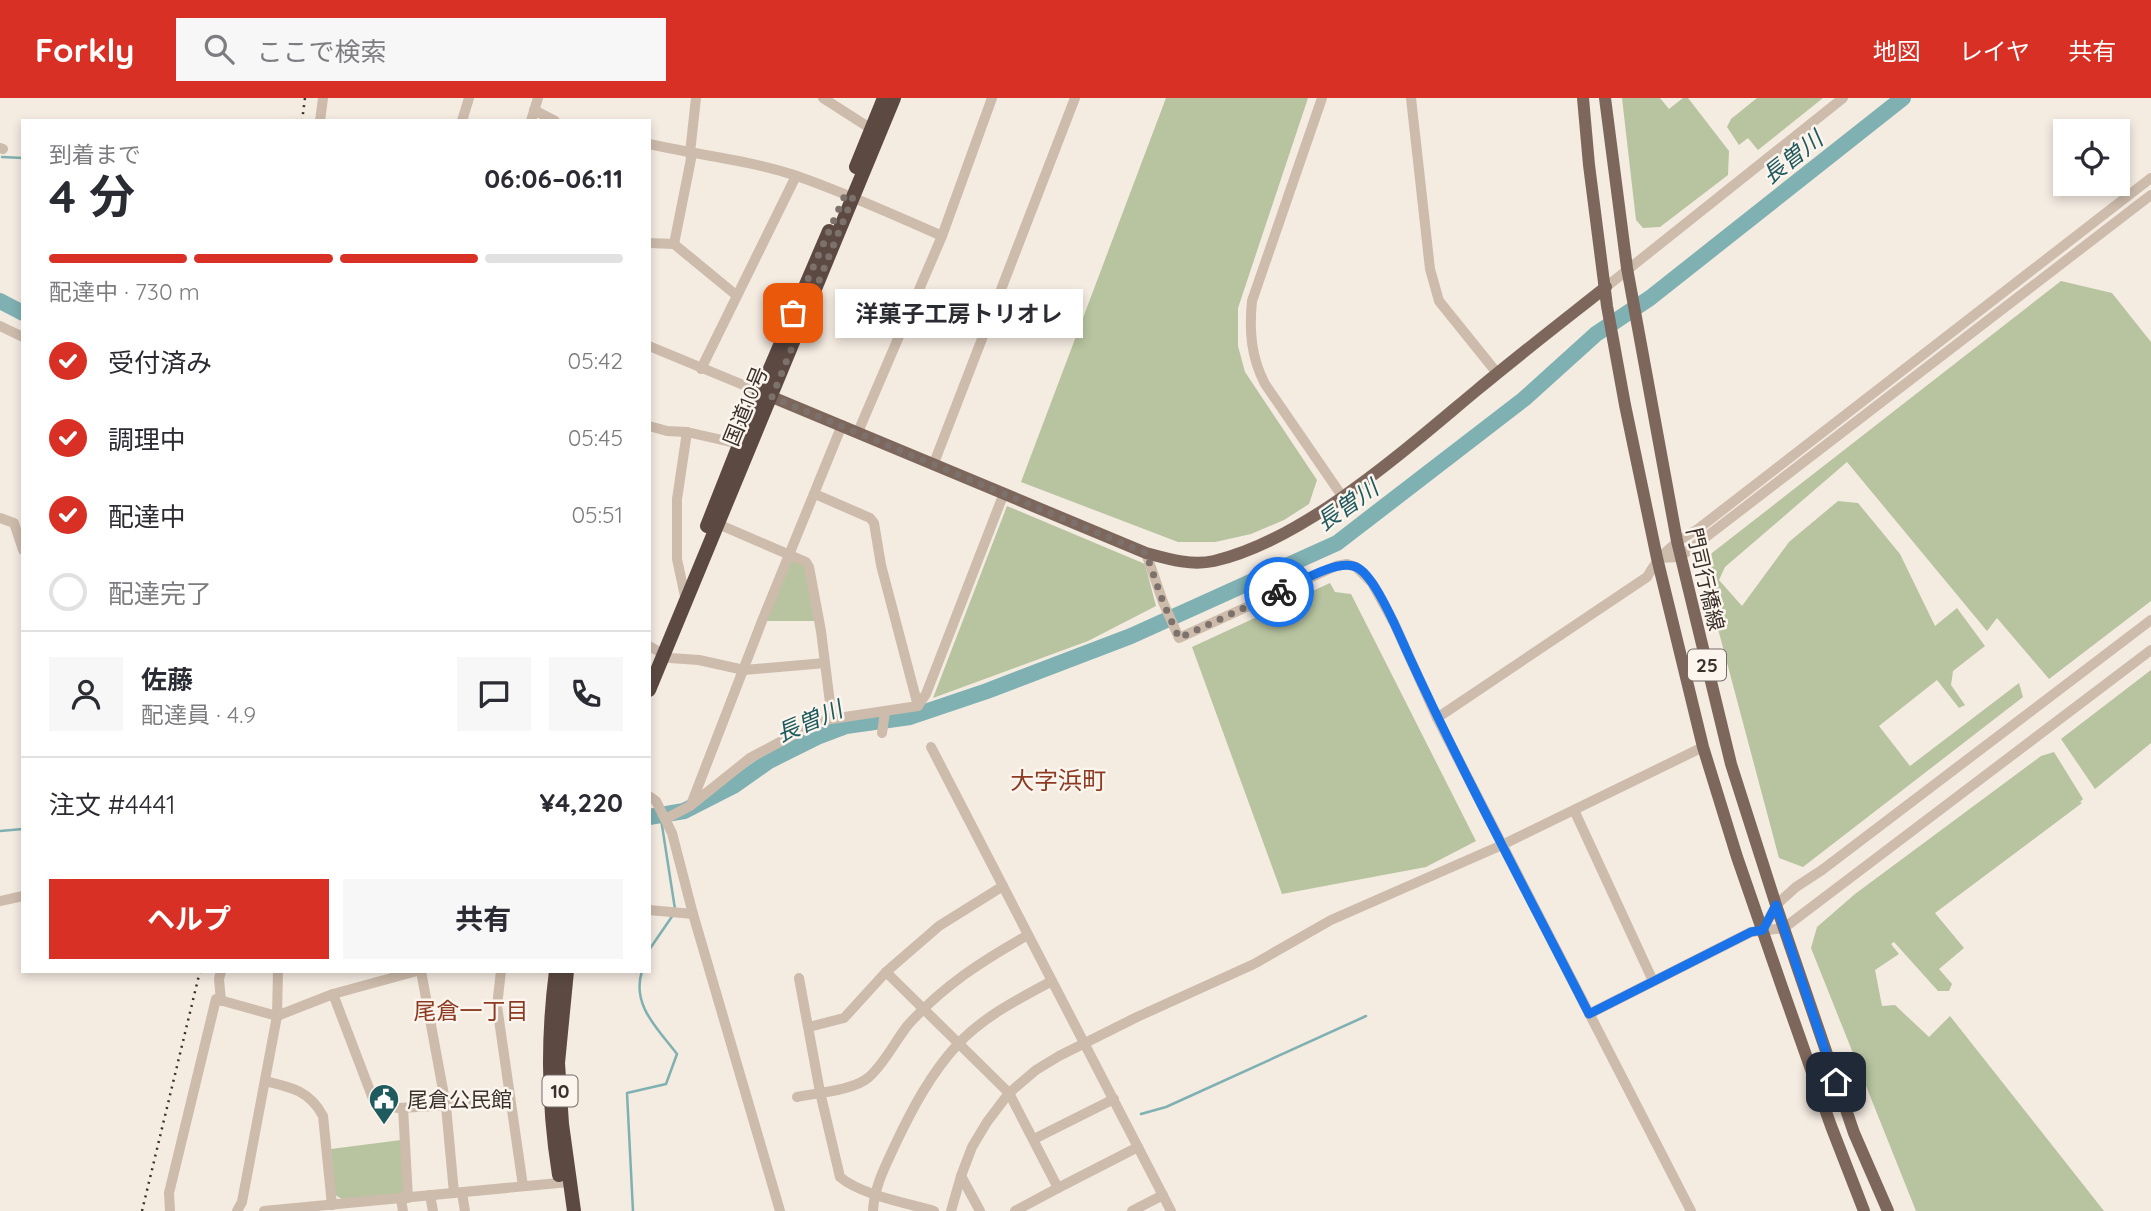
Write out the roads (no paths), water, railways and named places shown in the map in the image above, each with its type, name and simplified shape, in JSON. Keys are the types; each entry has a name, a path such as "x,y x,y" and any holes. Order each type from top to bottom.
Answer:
{"highway":[{"name":"国道10号","path":"875,132 884,98"},
{"name":"国道10号","path":"656,651 686,603 766,395 875,132 894,98"},
{"name":"国道10号","path":"651,679 656,651 746,446"},
{"name":"10","path":"556,973 549,1053 552,1131 574,1211"},
{"name":"10","path":"565,1211 558,1063 567,973"}],"main road":[{"name":"門司行橋線","path":"1583,98 1607,306 1625,405 1657,558 1703,747 1737,857 1831,1126 1864,1211"},
{"name":"門司行橋線","path":"1605,98 1627,268 1680,557 1731,764 1854,1133 1888,1211"},
{"path":"766,395 1146,553 1176,561 1212,562 1275,537 1342,496 1409,446 1606,287"}],"street":[{"path":"320,119 323,98"},
{"path":"463,119 470,98"},
{"path":"533,116 538,98"},
{"path":"674,244 691,159 696,98"},
{"path":"822,98 875,132"},
{"path":"858,432 942,236 992,98"},
{"path":"934,463 1075,98"},
{"path":"1322,98 1252,301 1250,335 1257,369 1265,384 1342,496"},
{"path":"1411,98 1434,288 1439,301 1497,373"},
{"path":"1606,287 1843,98"},
{"path":"651,144 738,161 796,176 942,236"},
{"path":"701,369 796,176"},
{"path":"1437,718 1647,577 1657,558 1677,541 1698,529 2151,178"},
{"path":"1657,558 1680,557 2151,195"},
{"path":"651,243 674,244 736,295"},
{"path":"0,326 21,336"},
{"path":"651,347 766,395"},
{"path":"690,806 842,425"},
{"path":"651,427 746,446"},
{"path":"686,603 677,559 677,499 687,432"},
{"path":"667,818 690,806 750,758 804,729 832,719 884,715 918,706 926,694 1003,493"},
{"path":"815,494 870,518 874,523 881,565 918,706"},
{"path":"0,519 14,523 21,544"},
{"path":"718,524 806,562 809,567 832,719"},
{"path":"1146,553 1179,638 1336,566 1348,564 1364,572 1394,623 1437,718 1691,1211"},
{"path":"1763,930 1776,905 1796,887 2151,620"},
{"path":"1589,1014 1751,932 1784,928 2151,650"},
{"path":"656,651 670,659 699,660 744,670 825,663"},
{"path":"881,733 884,715"},
{"path":"931,747 1171,1211"},
{"path":"951,1211 972,1147 987,1122 1009,1093 1036,1070 1172,1000 1254,964 1331,920 1502,845 1703,747"},
{"path":"651,797 667,818 672,834 780,1211"},
{"path":"1574,810 1653,981"},
{"path":"808,1027 844,1018 886,972 939,926 1003,886"},
{"path":"0,901 21,896"},
{"path":"651,910 693,914"},
{"path":"797,1097 853,1085 869,1078 923,1008 955,979 1028,935"},
{"path":"886,972 1009,1093 1058,1188"},
{"path":"220,973 221,1001"},
{"path":"237,1211 242,1202 277,1016 277,973"},
{"path":"170,1211 169,1194 216,999 277,1016 333,994 412,973"},
{"path":"419,973 446,1106 458,1193 465,1211"},
{"path":"501,973 497,1006 523,1186"},
{"path":"799,978 820,1092 840,1177 847,1183 873,1193 934,1211"},
{"path":"873,1211 873,1193 918,1099 959,1043 999,1012 1052,981"},
{"path":"333,994 374,1104 403,1108 510,1102"},
{"path":"265,1081 304,1093 323,1116 332,1205"},
{"path":"1034,1139 1114,1099"},
{"path":"403,1108 403,1211"},
{"path":"1015,1211 1138,1147"},
{"path":"961,1176 980,1211"},
{"path":"264,1211 564,1182"},
{"path":"430,1195 433,1211"},
{"path":"1132,1211 1163,1195"}],"waterway":[{"name":"長曽川","path":"651,817 684,811 735,785 769,761 817,737 846,726 910,717 987,691 1131,636 1337,543 1524,399 1596,334 1650,298 1903,98"},
{"path":"2,157 21,158"},
{"name":"長曽川","path":"0,301 21,312"},
{"path":"661,819 675,909"},
{"path":"0,831 21,829"},
{"path":"651,947 673,915"},
{"path":"633,1211 627,1093 666,1084 677,1054 643,1006 640,995 642,973"},
{"path":"1141,1114 1166,1107 1366,1016"}],"railway":[{"path":"302,119 305,98"},
{"path":"142,1211 200,973"}],"place":[{"name":"洋菓子工房トリオレ","path":"793,313"},
{"name":"尾倉公民館","path":"384,1126"}],"district":[{"name":"大字浜町","path":"1058,780"},
{"name":"尾倉一丁目","path":"471,1010"}]}
